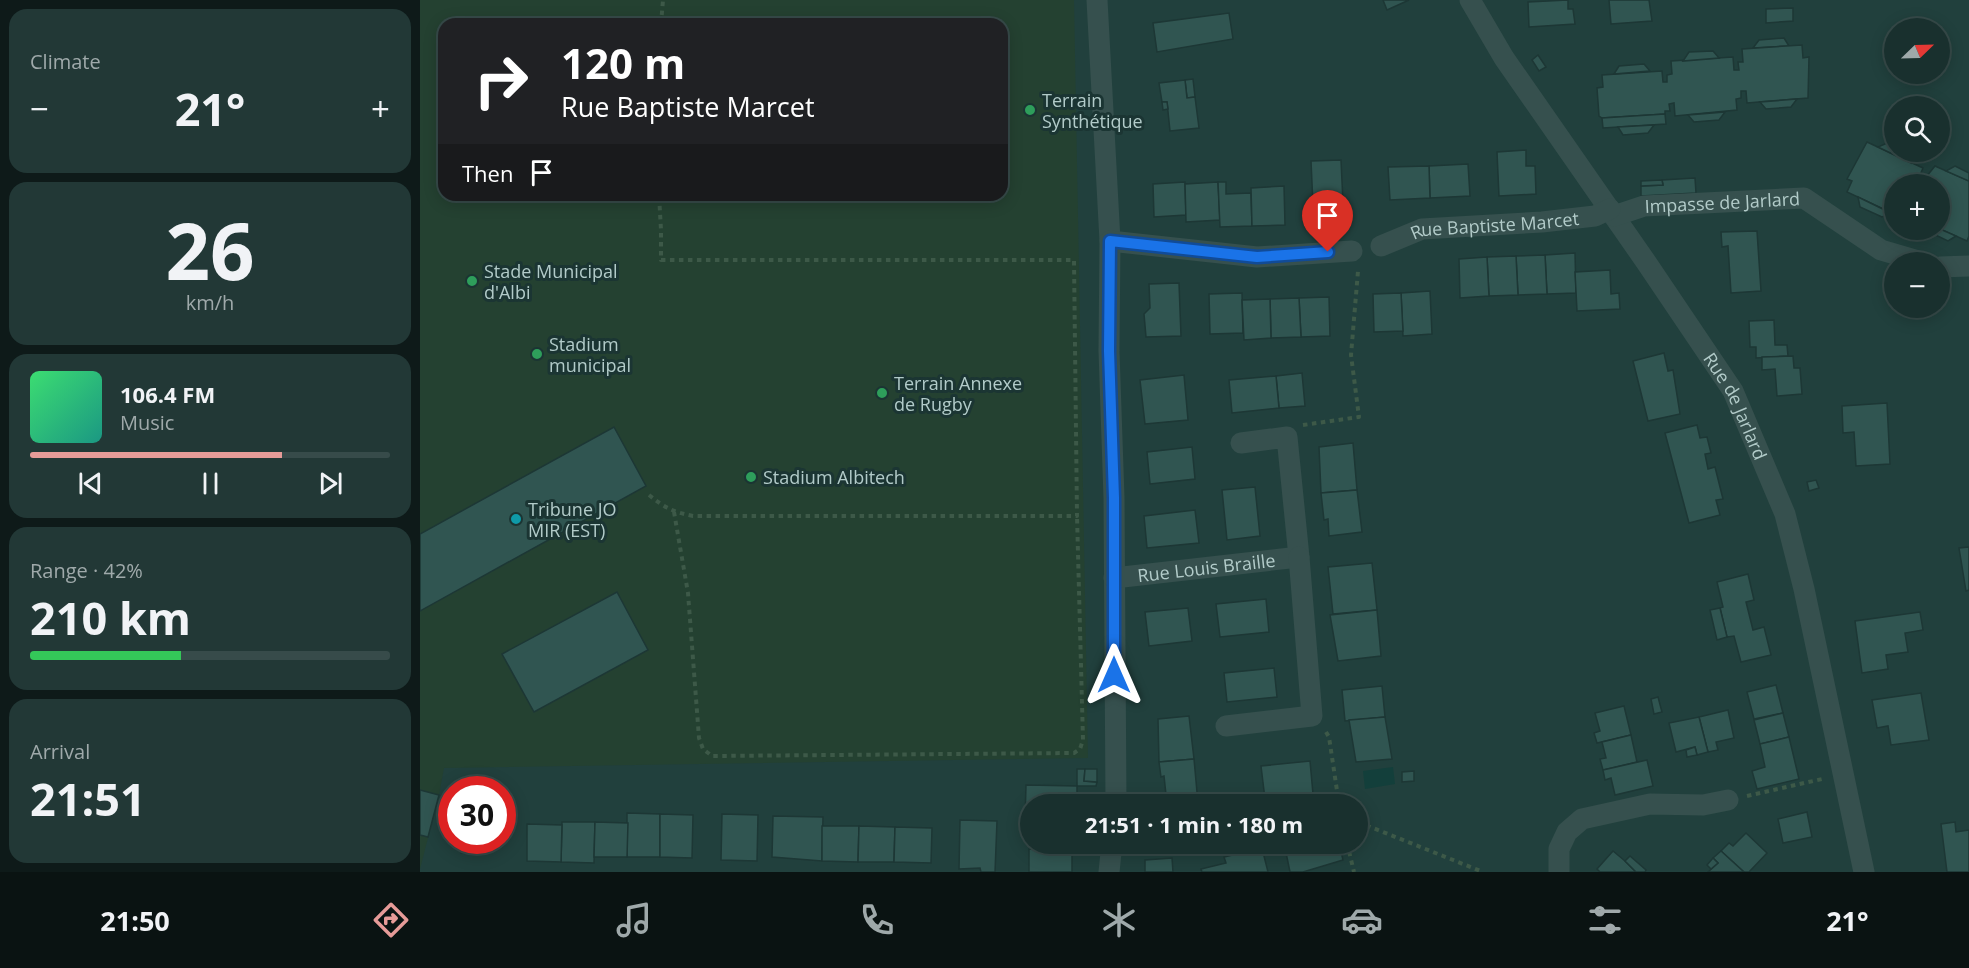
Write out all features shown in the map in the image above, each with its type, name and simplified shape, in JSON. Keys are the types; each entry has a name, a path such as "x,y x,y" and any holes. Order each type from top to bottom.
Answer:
{"street":[{"path":"1097,0 1110,241 1109,351 1114,498 1116,794"},
{"name":"Rue de Jarlard","path":"1470,0 1504,58 1733,391 1785,513 1804,589 1864,872"},
{"name":"Impasse de Jarlard","path":"1612,213 1644,206 1803,198 1881,250 1888,252"},
{"name":"Rue Baptiste Marcet","path":"1381,246 1422,229 1542,222 1612,213"},
{"path":"1110,241 1257,257 1355,255"},
{"path":"1950,267 1969,266"},
{"path":"1241,443 1287,437"},
{"name":"Rue Louis Braille","path":"1287,437 1312,716"},
{"name":"Rue Louis Braille","path":"1114,578 1299,556"},
{"path":"1226,726 1312,716"},
{"path":"1559,872 1559,849 1567,832 1582,819 1650,804 1703,805 1728,800"},
{"path":"1109,872 1111,854"}],"path":[{"path":"662,18 663,0"},
{"path":"659,201 662,230 661,260 1074,260 1083,740 1080,749 1074,753 712,756 703,749 699,738 688,593 674,512"},
{"path":"1287,437 1301,425 1359,417 1351,355 1355,255"},
{"path":"649,495 674,512 693,516 1077,516"},
{"path":"1312,716 1329,737 1338,794"},
{"path":"1728,800 1843,774"},
{"path":"1368,826 1483,872"},
{"path":"1350,854 1354,872"}],"shaded area":[{"name":"Stadium Albitech","path":"420,0 1074,0 1088,758 444,768 443,776 438,776 438,799 420,869"},
{"path":"1393,767 1395,784 1365,789 1363,771"}],"building":[{"path":"1383,0 1409,0 1387,10"},
{"path":"1568,0 1568,9 1573,9 1575,24 1529,27 1528,2"},
{"path":"1609,0 1649,0 1652,21 1611,24"},
{"path":"1793,8 1793,21 1766,23 1766,9"},
{"path":"1229,13 1233,39 1157,52 1153,23"},
{"path":"1784,38 1789,46 1753,48 1759,40"},
{"path":"1802,45 1803,58 1809,57 1808,98 1747,103 1746,91 1741,91 1741,98 1736,99 1737,110 1675,116 1674,103 1669,104 1670,111 1665,111 1665,114 1602,118 1599,116 1597,88 1603,87 1602,75 1662,71 1663,82 1667,82 1667,75 1672,74 1671,61 1733,57 1734,70 1739,70 1738,62 1743,62 1742,49"},
{"path":"1713,51 1719,58 1683,61 1689,52"},
{"path":"1538,55 1546,67 1539,71 1532,60"},
{"path":"1644,64 1650,71 1614,74 1619,66"},
{"path":"1193,79 1195,97 1187,98 1185,80"},
{"path":"1185,80 1187,98 1195,97 1199,128 1170,131 1167,102 1162,102 1159,83"},
{"path":"1797,99 1791,107 1766,109 1760,102"},
{"path":"1162,102 1167,102 1168,109 1163,110"},
{"path":"1725,112 1719,120 1694,122 1688,115"},
{"path":"1665,114 1666,124 1603,128 1602,118"},
{"path":"1654,125 1648,133 1623,135 1618,127"},
{"path":"1867,142 1884,150 1884,162 1910,162 1923,168 1920,174 1884,174 1884,209 1847,192 1852,181 1847,179"},
{"path":"1526,150 1526,166 1535,166 1536,194 1499,196 1497,152"},
{"path":"1341,160 1343,203 1313,205 1311,161"},
{"path":"1468,164 1470,196 1430,198 1429,166"},
{"path":"1429,166 1430,198 1390,200 1388,167"},
{"path":"1935,166 1969,181 1969,236 1967,241 1950,233 1950,174 1928,174"},
{"path":"1955,166 1969,173 1969,181 1946,171"},
{"path":"1695,178 1696,193 1641,196 1641,186 1663,185 1662,180"},
{"path":"1662,180 1663,185 1641,186 1641,181"},
{"path":"1185,182 1186,215 1154,217 1153,184"},
{"path":"1218,182 1220,220 1186,222 1185,184"},
{"path":"1218,182 1226,182 1226,194 1251,193 1252,226 1220,227"},
{"path":"1284,186 1285,225 1252,226 1251,188"},
{"path":"1858,197 1884,210 1884,216 1882,217 1860,207"},
{"path":"1757,231 1761,291 1731,293 1728,246 1722,247 1721,232"},
{"path":"1575,253 1576,293 1547,294 1545,255"},
{"path":"1545,255 1547,294 1518,295 1516,256"},
{"path":"1516,256 1518,295 1489,296 1487,257"},
{"path":"1487,257 1489,296 1460,298 1459,259"},
{"path":"1610,270 1611,294 1619,293 1620,309 1577,311 1575,272"},
{"path":"1179,283 1181,336 1146,337 1144,314 1150,308 1149,284"},
{"path":"1430,291 1432,334 1403,336 1401,293"},
{"path":"1242,293 1243,333 1210,334 1209,294"},
{"path":"1401,293 1403,331 1374,332 1373,294"},
{"path":"1329,297 1330,336 1301,337 1299,298"},
{"path":"1299,298 1301,337 1271,338 1270,299"},
{"path":"1270,299 1271,338 1244,340 1242,300"},
{"path":"1774,320 1775,345 1787,345 1788,356 1756,358 1756,347 1750,347 1749,321"},
{"path":"1664,353 1668,371 1673,370 1680,414 1648,421 1633,361"},
{"path":"1793,356 1794,368 1800,368 1802,394 1777,396 1775,369 1762,370 1762,357"},
{"path":"1302,373 1305,406 1279,408 1276,376"},
{"path":"1184,375 1188,420 1145,424 1140,380"},
{"path":"1276,376 1279,408 1232,413 1229,380"},
{"path":"1887,403 1890,464 1856,466 1854,432 1843,433 1842,406"},
{"path":"1697,425 1700,438 1707,437 1711,453 1705,454 1708,469 1715,467 1723,499 1716,500 1720,515 1689,523 1665,433"},
{"name":"Tribune JO MIR (EST)","path":"614,427 646,486 420,611 420,534"},
{"path":"1353,443 1357,490 1321,493 1319,447"},
{"path":"1192,447 1195,479 1150,484 1147,452"},
{"path":"1816,480 1819,488 1809,491 1807,482"},
{"path":"1255,487 1260,536 1227,540 1222,490"},
{"path":"1357,490 1362,532 1329,536 1328,519 1324,520 1321,493"},
{"path":"1195,510 1199,543 1147,548 1144,516"},
{"path":"1969,547 1969,590 1966,591 1959,548"},
{"path":"1372,563 1377,610 1333,614 1328,567"},
{"path":"1748,574 1754,600 1746,602 1753,630 1764,627 1771,655 1741,662 1734,636 1727,637 1717,582"},
{"path":"617,592 648,650 534,712 502,654"},
{"path":"1266,599 1269,632 1220,637 1216,604"},
{"path":"1188,608 1192,641 1149,646 1145,612"},
{"path":"1720,608 1727,637 1717,640 1710,610"},
{"path":"1377,610 1381,656 1338,661 1330,615"},
{"path":"1920,612 1923,630 1905,633 1908,652 1886,655 1888,669 1862,673 1855,621"},
{"path":"1274,668 1277,697 1227,702 1224,673"},
{"path":"1776,685 1783,713 1754,719 1747,692"},
{"path":"1382,686 1385,717 1345,721 1342,690"},
{"path":"1921,693 1929,740 1891,745 1888,726 1877,728 1872,700"},
{"path":"1658,697 1662,712 1654,714 1651,699"},
{"path":"1624,706 1631,735 1597,743 1594,733 1600,731 1595,713"},
{"path":"1728,710 1734,738 1716,742 1718,750 1708,752 1699,717"},
{"path":"1783,713 1789,737 1760,744 1754,720"},
{"path":"1189,716 1194,759 1159,762 1158,719"},
{"path":"1385,717 1392,759 1356,762 1349,720"},
{"path":"1699,717 1708,752 1697,755 1695,747 1676,752 1669,723"},
{"path":"1631,735 1637,762 1603,770 1600,759 1606,758 1602,742"},
{"path":"1789,737 1799,779 1757,789 1752,771 1765,767 1760,744"},
{"path":"1695,747 1697,755 1687,757 1686,750"},
{"path":"1194,759 1197,794 1166,794 1164,776 1161,777 1159,762"},
{"path":"1647,760 1653,786 1615,795 1611,778 1605,780 1603,770"},
{"path":"1310,761 1313,794 1264,794 1261,766"},
{"path":"1077,769 1085,769 1084,781 1097,782 1096,786 1077,786"},
{"path":"1085,769 1097,769 1097,782 1084,781"},
{"path":"1414,771 1414,781 1402,782 1402,772"},
{"path":"1026,785 1077,786 1077,794 1026,794"},
{"path":"420,790 438,795 438,799 428,837 420,835"},
{"path":"1807,812 1812,837 1783,843 1778,819"},
{"path":"627,813 660,814 660,857 627,857"},
{"path":"660,814 693,815 692,858 660,857"},
{"path":"722,814 758,815 757,861 721,860"},
{"path":"773,816 823,817 822,861 772,857"},
{"path":"960,820 997,821 995,872 981,872 980,868 959,869"},
{"path":"562,822 595,822 594,863 561,862"},
{"path":"595,822 628,823 627,857 594,857"},
{"path":"1955,822 1956,832 1969,830 1969,872 1947,872 1941,824"},
{"path":"527,824 562,825 561,862 527,861"},
{"path":"822,826 859,826 858,862 822,861"},
{"path":"859,826 895,827 894,862 858,862"},
{"path":"895,827 932,828 931,863 894,862"},
{"path":"1746,833 1767,853 1749,872 1744,872 1721,851 1729,843 1733,846"},
{"path":"1613,851 1636,872 1600,872 1597,869"},
{"path":"1721,851 1744,872 1708,872 1718,863 1713,858"},
{"path":"1029,854 1072,854 1072,872 1029,872"},
{"path":"1237,854 1264,854 1268,872 1202,872 1201,869 1226,863 1224,857"},
{"path":"1286,854 1342,854 1343,860 1303,872 1290,872"},
{"path":"1630,856 1646,870 1645,872 1636,872 1625,861"},
{"path":"1172,858 1173,872 1145,872 1145,860"},
{"path":"1713,858 1718,863 1711,869 1707,865"}],"place":[{"name":"Terrain Synthétique","path":"1030,110"},
{"name":"Stade Municipal d'Albi","path":"472,281"},
{"name":"Stadium municipal","path":"537,354"},
{"name":"Terrain Annexe de Rugby","path":"882,393"},
{"name":"Stadium Albitech","path":"751,477"},
{"name":"Tribune JO MIR (EST)","path":"516,519"}],"route":[{"path":"1114,675 1114,498 1109,351 1110,241 1257,257 1328,252"}]}
